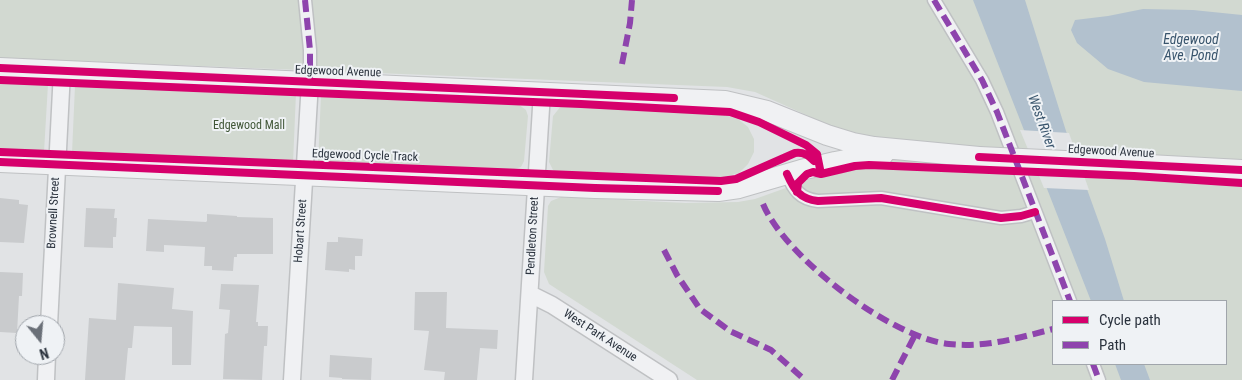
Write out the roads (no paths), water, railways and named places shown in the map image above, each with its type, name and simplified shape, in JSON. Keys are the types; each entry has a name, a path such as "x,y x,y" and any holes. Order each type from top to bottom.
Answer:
{"street":[{"path":"305,0 310,41 310,82"},
{"path":"934,0 988,91 1070,300"},
{"name":"Edgewood Avenue","path":"0,68 725,101 767,111 853,144 979,157"},
{"name":"Brownell Street","path":"49,315 62,71"},
{"name":"Hobart Street","path":"292,380 310,82"},
{"name":"Pendleton Street","path":"524,380 542,92"},
{"name":"Edgewood Avenue","path":"0,162 670,191 718,191 739,188 787,174 872,155 979,157 1242,170"},
{"path":"787,174 797,192 808,200 881,198 1001,218 1021,216 1035,212"},
{"name":"West Park Avenue","path":"530,294 552,305 669,380"},
{"path":"46,380 47,365"},
{"path":"1093,365 1099,380"}],"water":[{"name":"West River","path":"973,0 1025,0 1066,131 1105,239 1124,300 1091,300"},
{"name":"Edgewood Ave. Pond","path":"1143,9 1193,10 1242,15 1242,91 1144,82 1108,69 1077,43 1071,30 1075,20"},
{"path":"1115,365 1144,365 1150,380 1121,380"}],"park label":[{"name":"Edgewood Mall","path":"249,126"}]}
